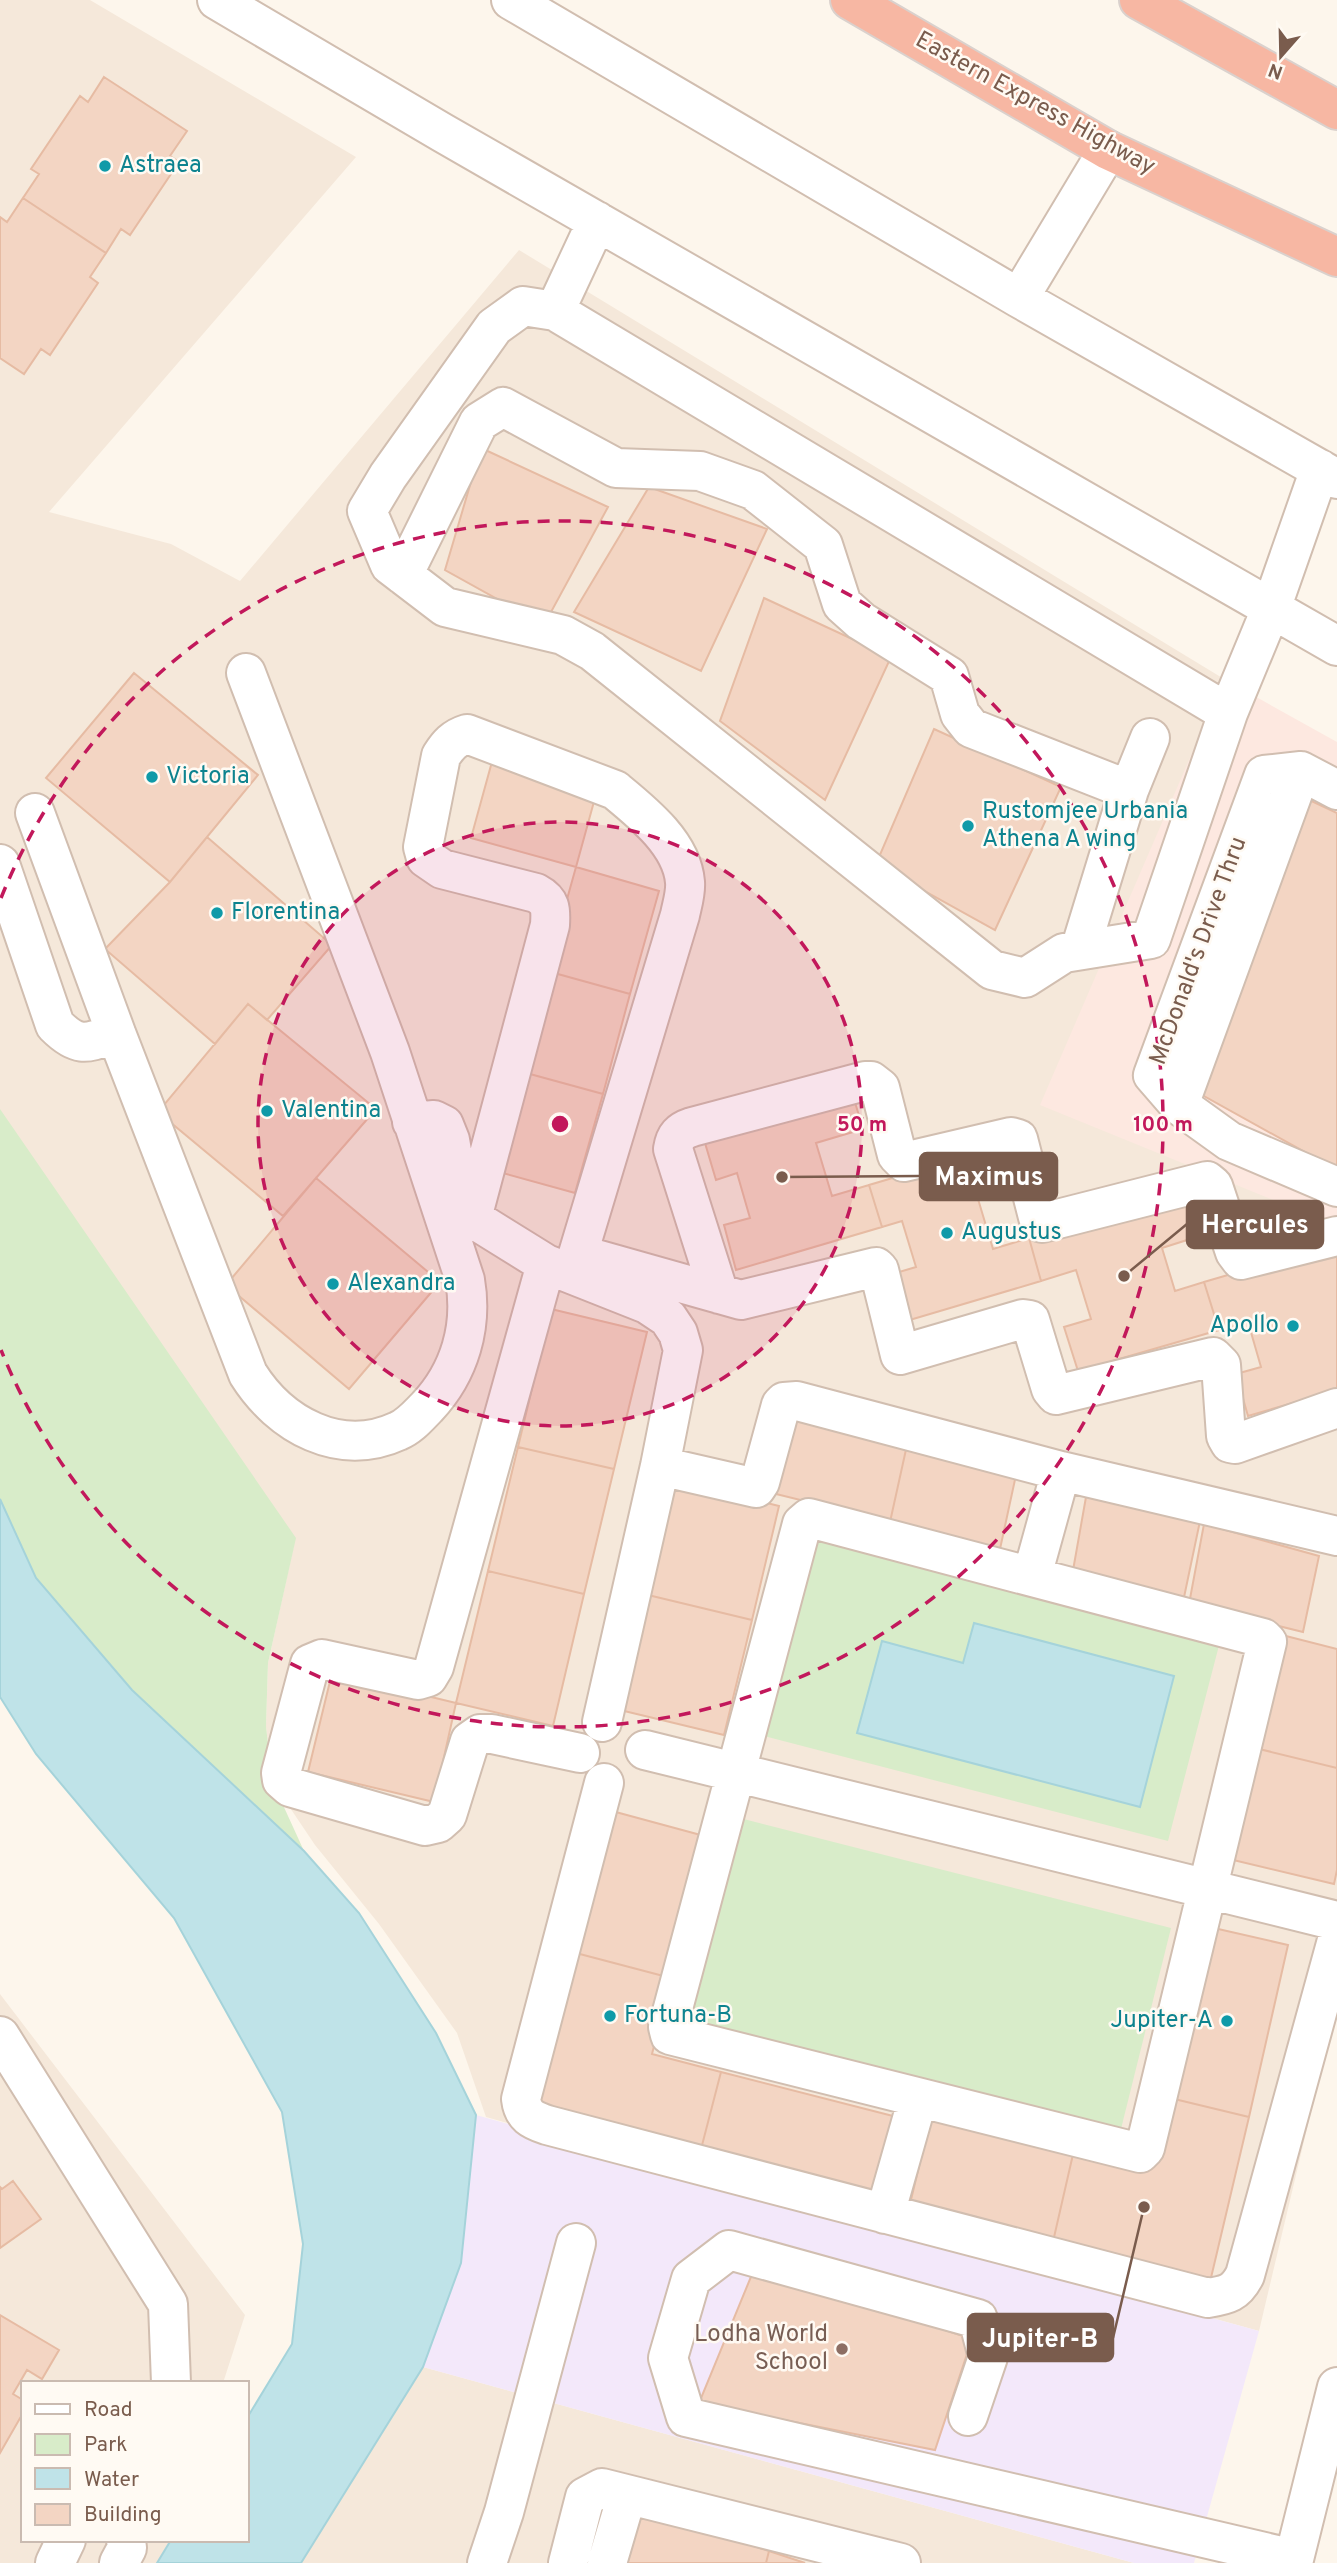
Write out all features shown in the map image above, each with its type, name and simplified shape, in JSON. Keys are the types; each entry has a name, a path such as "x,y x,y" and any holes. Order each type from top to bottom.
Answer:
{"highway":[{"name":"Eastern Express Highway","path":"850,0 1108,150 1337,257"},
{"path":"1139,0 1337,110"}],"street":[{"path":"217,0 1337,646"},
{"path":"511,0 1019,298 1329,474 1228,713 1150,939 1064,953 1025,978 992,970 592,651 563,635 445,607 390,565 367,511 388,476 495,327 523,306 555,311 1228,713"},
{"path":"1019,298 1108,150"},
{"path":"555,311 597,221"},
{"path":"403,575 479,422 503,407 616,468 700,471 753,490 823,545 842,604 861,621 949,676 960,714 971,728 1129,790"},
{"path":"35,813 116,1033 248,1374 273,1407 310,1430 330,1438 356,1440 398,1432 412,1423 432,1402 459,1358 465,1338 469,1302 465,1280 390,1052 246,673"},
{"path":"472,1218 550,925 551,908 544,898 536,893 442,869 426,858 423,847 441,756 457,737 467,734 615,790 673,848 683,866 686,886 680,915 434,1667 428,1677 418,1680 322,1659 310,1664 281,1773 282,1780 290,1787 425,1826 439,1823 447,1815 470,1741 480,1734 492,1734 580,1753"},
{"path":"1080,950 1129,790 1150,737"},
{"name":"McDonald's Drive Thru","path":"1337,790 1301,771 1264,775 1153,1075 1179,1105 1229,1141 1337,1187"},
{"path":"0,864 55,1025 69,1039 86,1044 116,1033"},
{"path":"719,1294 673,1149 675,1138 692,1127 865,1081 871,1081 880,1088 897,1155 904,1162 1011,1137 1018,1139 1038,1217 1042,1223 1207,1181 1213,1186 1241,1260 1337,1236"},
{"path":"412,1122 434,1120 444,1125 450,1140 458,1185 472,1218 647,1304 668,1318 683,1350 602,1722"},
{"path":"565,1264 741,1300 876,1267 879,1270 900,1355 1027,1319 1032,1323 1051,1389 1056,1395 1213,1357 1221,1365 1226,1436 1230,1443 1235,1444 1337,1408"},
{"path":"660,1465 756,1488 781,1405 791,1401 1061,1471 1337,1536"},
{"path":"1032,1576 1061,1471"},
{"path":"806,1519 1032,1576 1263,1638 1267,1642 1145,2148 1140,2153 670,2035 668,2027 802,1524 806,1519"},
{"path":"612,1720 632,1726 639,1733 645,1750 642,1768 637,1775 621,1784 604,1783 588,1773 580,1753 586,1734 593,1726 612,1720"},
{"path":"645,1750 1337,1922"},
{"path":"604,1783 521,2099 522,2109 527,2116 547,2125 1208,2298 1231,2294 1240,2286 1245,2275 1337,1940"},
{"path":"0,2036 168,2304 171,2381"},
{"path":"885,2214 918,2098"},
{"path":"487,2563 504,2512 576,2243"},
{"path":"968,2416 988,2357 978,2319 729,2250 691,2279 668,2358 686,2417 1293,2561 1337,2387"},
{"path":"568,2563 585,2497 601,2488 901,2563"},
{"path":"607,2563 627,2495"},
{"path":"55,2563 64,2542"},
{"path":"118,2563 127,2547 126,2542"}],"shaded area":[{"path":"0,0 90,0 356,157 49,512 171,544 240,581 519,250 1224,679 1337,1226 1337,2002 1259,2331 486,2117 457,2033 379,1924 315,1845 272,1781 266,1726 268,1663 294,1545 0,1111"},
{"path":"1224,679 1337,742 1337,1226 1040,1105"},
{"path":"0,1994 245,2315 224,2381 21,2381 21,2542 171,2542 164,2563 0,2563"},
{"name":"Lodha World School","path":"476,2115 1259,2331 1194,2563 1134,2563 423,2367 461,2263"},
{"path":"423,2367 1134,2563 301,2563"}],"green space":[{"path":"0,1109 296,1538 268,1663 266,1726 272,1781 304,1851 132,1690 36,1578 0,1499"},
{"path":"817,1530 1222,1634 1168,1841 764,1736"},
{"path":"732,1816 1171,1928 1118,2141 678,2029"}],"water":[{"path":"0,1499 36,1578 132,1690 304,1851 359,1913 436,2033 476,2115 461,2263 423,2367 301,2563 157,2563 170,2542 248,2542 248,2416 292,2344 303,2244 282,2112 174,1918 36,1754 0,1697"},
{"path":"974,1623 1174,1676 1140,1807 857,1733 882,1641 963,1663"}],"building":[{"name":"Astraea","path":"104,77 187,131 170,156 179,162 130,235 121,229 106,253 23,198 39,174 31,169 80,96 88,102"},
{"name":"Astraea","path":"23,198 106,253 90,277 98,283 50,355 41,349 24,374 0,358 0,217 7,222"},
{"path":"481,448 608,507 544,625 445,570"},
{"path":"649,487 767,529 701,671 574,612"},
{"path":"764,598 891,657 825,800 720,721"},
{"name":"Victoria","path":"134,673 258,775 170,882 46,778"},
{"name":"Rustomjee Urbania Athena A wing","path":"934,729 1061,787 995,930 876,864"},
{"path":"493,758 598,787 576,867 471,838"},
{"path":"1303,797 1337,813 1337,1170 1195,1091"},
{"name":"Florentina","path":"207,837 332,945 267,1020 248,1004 215,1044 105,949 170,882"},
{"path":"576,867 659,891 630,994 547,971"},
{"path":"547,971 630,994 603,1094 519,1071"},
{"name":"Valentina","path":"248,1004 376,1109 283,1216 158,1112"},
{"path":"519,1071 603,1094 575,1193 492,1170"},
{"path":"851,1089 863,1129 816,1143 832,1196 869,1185 882,1227 736,1270 724,1225 750,1218 737,1173 716,1180 702,1133"},
{"name":"Augustus","path":"1014,1142 1023,1174 975,1189 993,1249 1029,1238 1041,1281 903,1322 889,1275 916,1267 902,1221 882,1227 869,1185"},
{"name":"Alexandra","path":"316,1178 440,1282 349,1389 226,1285"},
{"path":"1196,1190 1209,1233 1162,1248 1175,1291 1204,1282 1219,1330 1078,1371 1064,1327 1091,1319 1076,1270 1041,1281 1029,1238"},
{"name":"Apollo","path":"1337,1243 1337,1390 1248,1416 1236,1374 1261,1367 1248,1322 1219,1330 1204,1282"},
{"path":"551,1309 647,1332 614,1469 518,1447"},
{"path":"791,1414 907,1445 890,1522 776,1494"},
{"path":"907,1445 1016,1475 1000,1549 890,1522"},
{"path":"518,1447 614,1469 584,1594 488,1571"},
{"path":"677,1481 779,1506 752,1620 648,1595"},
{"path":"1086,1497 1200,1521 1183,1602 1072,1576"},
{"path":"1204,1524 1319,1556 1303,1632 1189,1604"},
{"path":"488,1571 584,1594 553,1726 456,1703"},
{"path":"648,1595 752,1620 724,1735 620,1710"},
{"path":"1282,1635 1337,1649 1337,1768 1255,1748"},
{"path":"332,1673 456,1703 434,1802 308,1772"},
{"path":"1255,1748 1337,1768 1337,1870 1334,1884 1229,1859"},
{"path":"612,1811 708,1837 671,1978 576,1953"},
{"name":"Jupiter-A","path":"1205,1926 1288,1945 1249,2117 1166,2097"},
{"name":"Fortuna-B","path":"576,1953 671,1978 652,2054 721,2072 700,2153 535,2110"},
{"path":"721,2072 893,2116 872,2198 700,2153"},
{"path":"1166,2097 1249,2117 1210,2282 1052,2246 1074,2150 1150,2168"},
{"path":"931,2117 1074,2150 1052,2246 908,2212"},
{"path":"13,2181 41,2219 0,2248 0,2187 2,2189"},
{"path":"755,2267 972,2339 935,2450 699,2403"},
{"path":"0,2315 59,2350 42,2379 27,2370 13,2394 21,2399 21,2416 0,2453"},
{"path":"638,2509 769,2551 766,2563 612,2563"},
{"path":"769,2551 805,2563 766,2563"}],"place":[{"name":"Astraea","path":"105,166"},
{"name":"Victoria","path":"152,777"},
{"name":"Rustomjee Urbania Athena A wing","path":"968,826"},
{"name":"Florentina","path":"217,913"},
{"name":"Valentina","path":"267,1111"},
{"name":"Maximus","path":"782,1177"},
{"name":"Augustus","path":"947,1233"},
{"name":"Hercules","path":"1124,1276"},
{"name":"Alexandra","path":"333,1284"},
{"name":"Apollo","path":"1293,1326"},
{"name":"Fortuna-B","path":"610,2016"},
{"name":"Jupiter-A","path":"1227,2021"},
{"name":"Jupiter-B","path":"1144,2207"},
{"name":"Lodha World School","path":"842,2349"}]}
